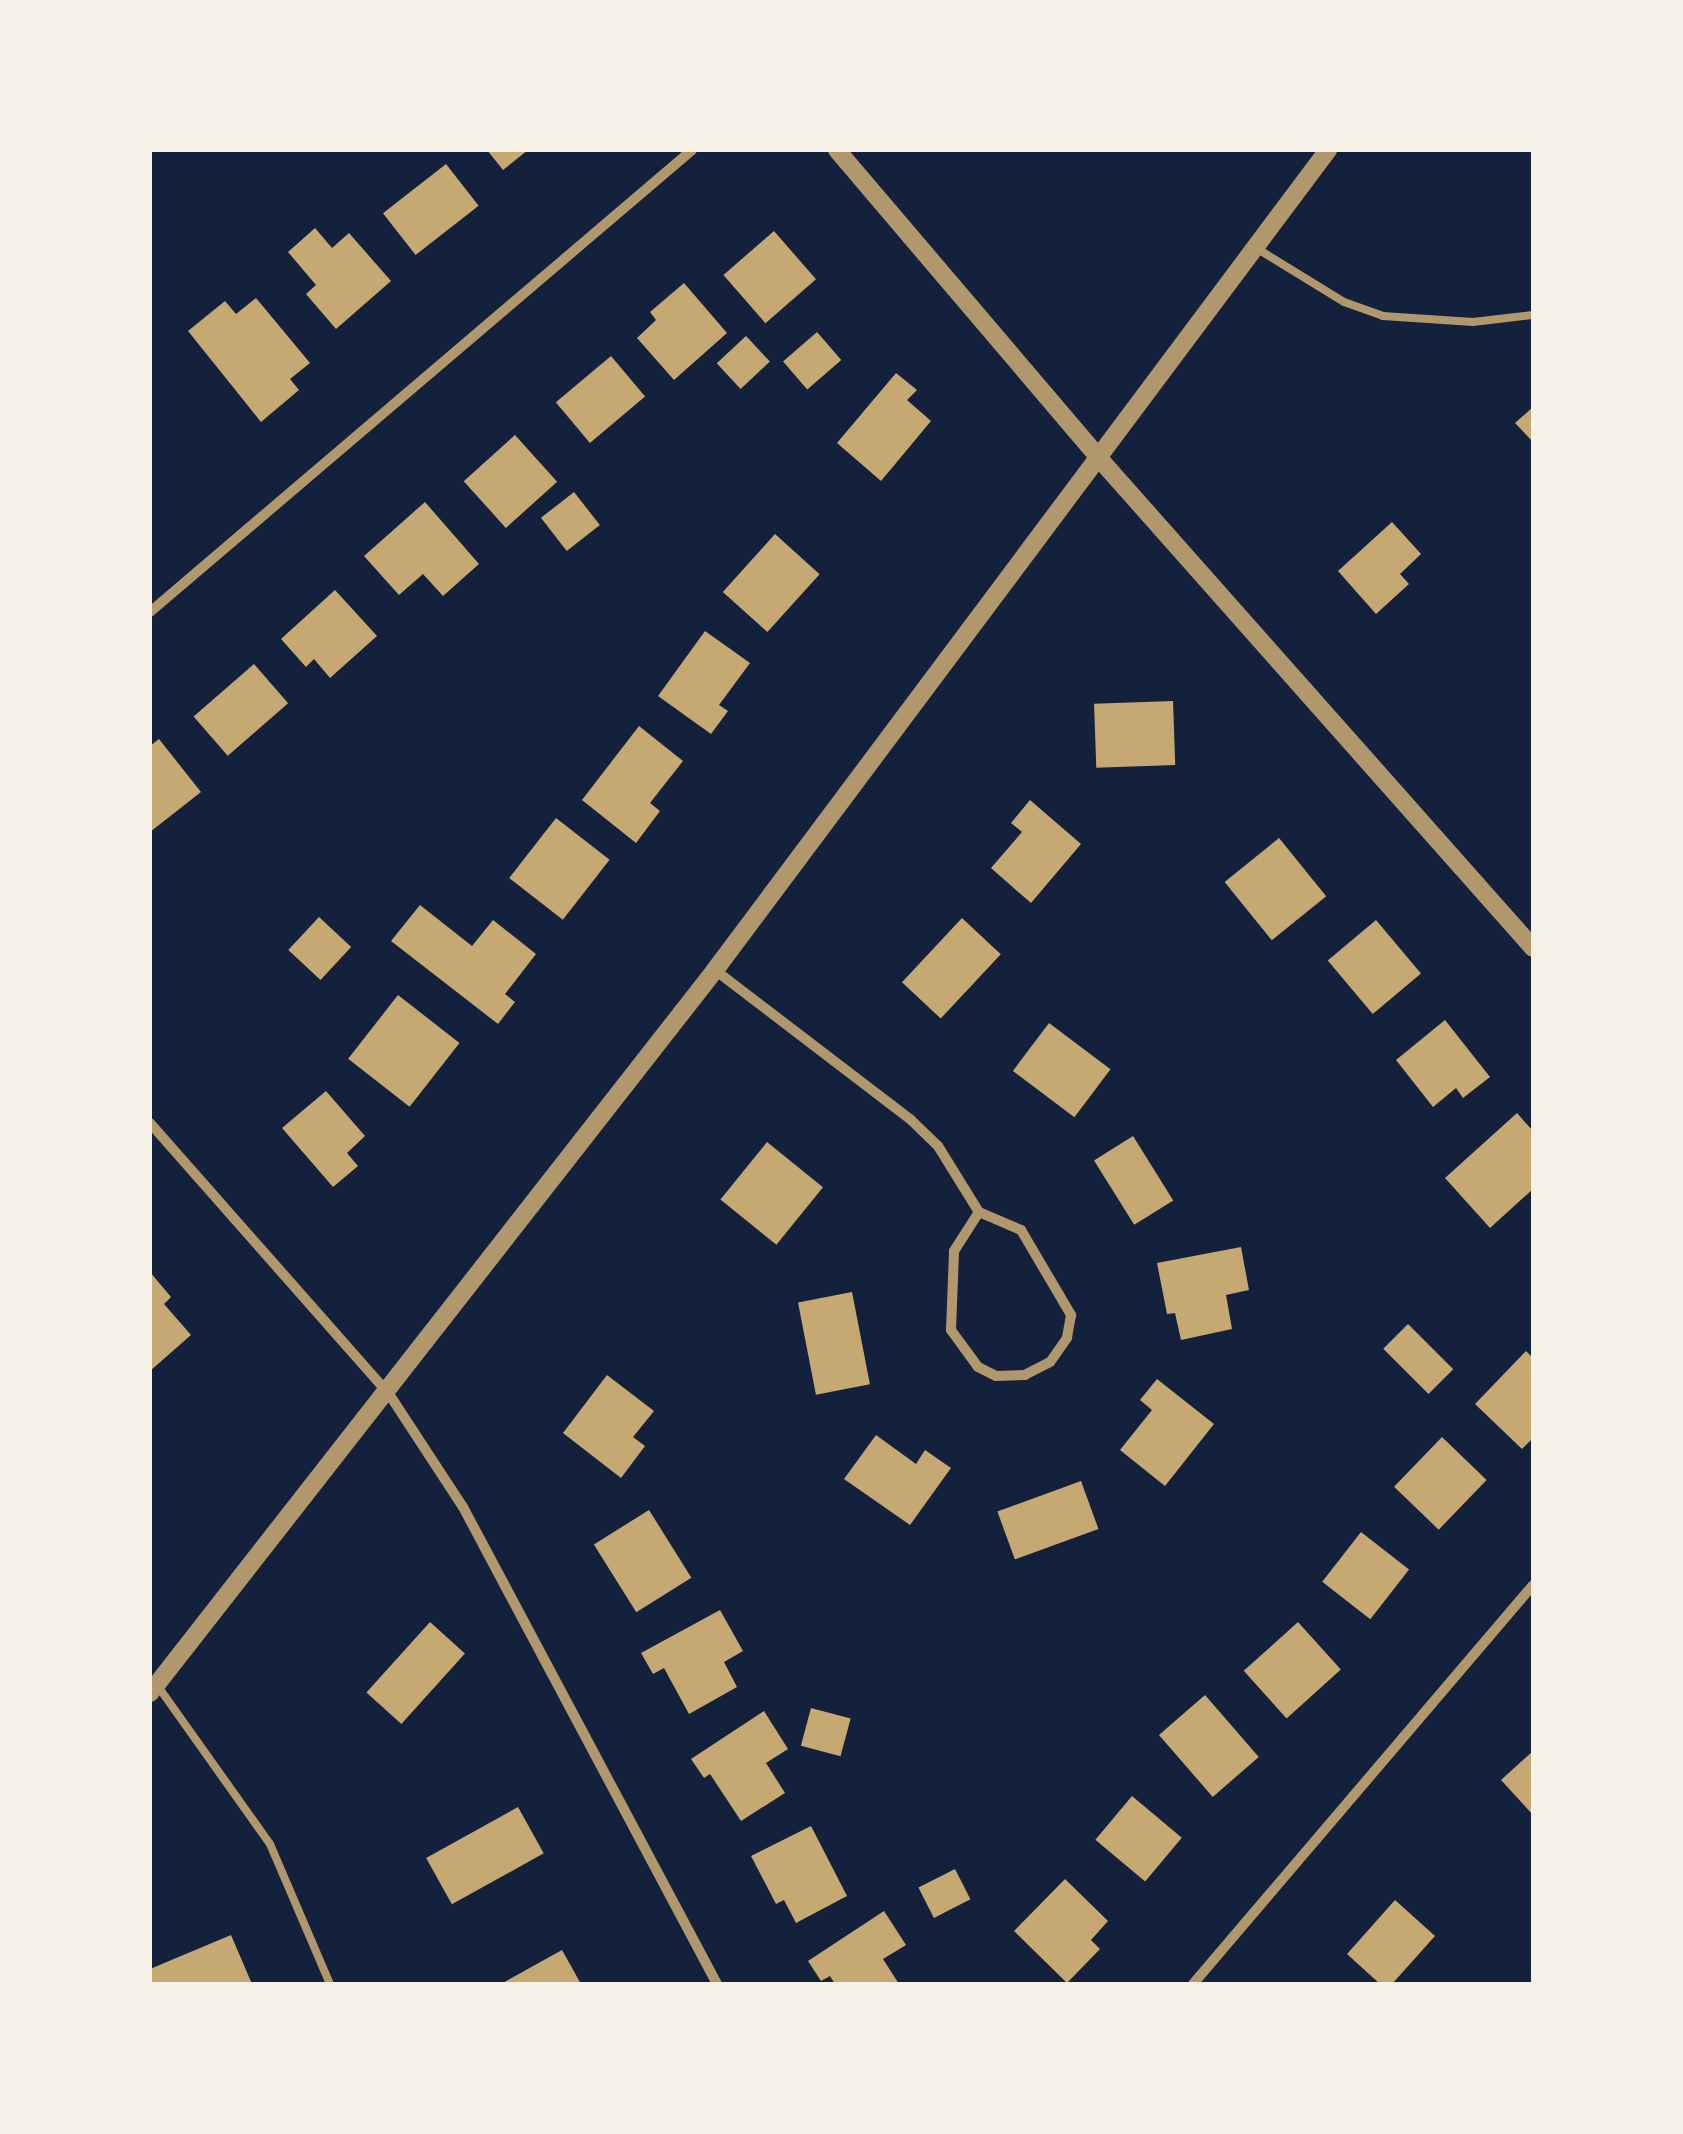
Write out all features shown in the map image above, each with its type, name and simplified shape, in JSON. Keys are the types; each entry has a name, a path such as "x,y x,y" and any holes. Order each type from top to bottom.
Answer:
{"street":[{"path":"150,612 692,150"},
{"path":"837,150 1096,456 1533,948"},
{"path":"154,1689 389,1394 715,970 1328,150"},
{"path":"715,970 911,1120 938,1146 978,1212 1021,1230 1071,1315 1066,1338 1050,1362 1025,1375 996,1376 978,1368 951,1330 954,1251 978,1212"},
{"path":"150,1123 389,1394 463,1507 717,1984"},
{"path":"1192,1984 1533,1584"}],"lane":[{"path":"1254,247 1344,302 1384,316 1472,322 1533,315"},
{"path":"154,1689 270,1844 330,1984"}],"building":[{"path":"487,150 528,150 503,170"},
{"path":"446,164 479,206 416,255 383,213"},
{"path":"315,228 332,248 349,233 391,281 336,329 306,294 316,285 288,252"},
{"path":"774,231 816,279 765,323 723,275"},
{"path":"684,283 727,333 674,380 637,338 656,320 650,312"},
{"path":"256,298 310,363 290,379 299,390 261,422 188,331 225,301 236,314"},
{"path":"817,332 841,360 807,389 783,362"},
{"path":"746,336 770,362 741,389 717,363"},
{"path":"611,356 645,397 590,443 556,402"},
{"path":"896,373 917,390 907,400 931,421 881,481 837,443"},
{"path":"1533,407 1533,442 1515,423"},
{"path":"515,435 557,482 506,528 464,481"},
{"path":"574,492 600,525 567,551 541,518"},
{"path":"425,502 479,564 443,596 423,574 399,595 364,556"},
{"path":"1392,522 1421,554 1400,574 1409,584 1376,614 1338,571"},
{"path":"775,534 820,574 767,632 723,592"},
{"path":"335,590 377,636 330,678 314,659 306,667 281,639"},
{"path":"705,631 750,663 719,705 728,711 711,734 658,696"},
{"path":"254,664 288,703 228,756 194,716"},
{"path":"1173,701 1175,765 1096,768 1094,704"},
{"path":"639,726 683,761 650,803 660,811 636,843 582,800"},
{"path":"159,739 201,792 150,832 150,746"},
{"path":"1030,800 1081,844 1031,903 991,868 1022,832 1011,823"},
{"path":"556,818 610,860 563,920 509,878"},
{"path":"1279,838 1326,896 1272,940 1225,882"},
{"path":"420,905 472,946 493,920 536,954 505,994 515,1002 498,1024 391,941"},
{"path":"319,917 351,947 320,980 288,950"},
{"path":"962,918 1001,954 941,1019 902,982"},
{"path":"1376,920 1421,974 1373,1014 1328,960"},
{"path":"398,995 459,1043 410,1107 348,1059"},
{"path":"1445,1020 1490,1077 1463,1098 1456,1088 1433,1107 1396,1060"},
{"path":"1049,1023 1110,1069 1074,1117 1013,1071"},
{"path":"326,1091 365,1136 347,1153 358,1166 333,1187 282,1128"},
{"path":"1517,1113 1533,1131 1533,1189 1490,1228 1445,1178"},
{"path":"1133,1136 1173,1200 1134,1225 1094,1160"},
{"path":"767,1142 823,1187 776,1245 720,1200"},
{"path":"1241,1247 1249,1290 1226,1295 1232,1329 1181,1340 1175,1313 1167,1314 1157,1263"},
{"path":"150,1272 171,1297 164,1304 191,1335 150,1371"},
{"path":"852,1292 870,1384 816,1395 798,1302"},
{"path":"1408,1324 1453,1369 1429,1394 1383,1349"},
{"path":"1526,1351 1533,1358 1533,1438 1522,1449 1475,1404"},
{"path":"607,1375 654,1411 633,1437 645,1446 621,1478 563,1433"},
{"path":"1157,1379 1214,1424 1165,1486 1120,1450 1152,1410 1140,1400"},
{"path":"876,1435 916,1464 925,1450 951,1468 910,1525 844,1479"},
{"path":"1442,1437 1487,1480 1439,1530 1394,1487"},
{"path":"1081,1481 1098,1529 1015,1559 997,1511"},
{"path":"649,1510 691,1578 636,1612 594,1544"},
{"path":"1361,1532 1409,1570 1370,1619 1322,1582"},
{"path":"720,1610 743,1651 724,1662 737,1687 689,1714 664,1668 653,1674 641,1653"},
{"path":"430,1622 465,1653 401,1724 366,1693"},
{"path":"1298,1622 1341,1670 1287,1718 1244,1671"},
{"path":"1205,1695 1259,1757 1213,1797 1159,1735"},
{"path":"811,1708 851,1719 841,1756 801,1746"},
{"path":"764,1711 788,1749 766,1763 785,1793 741,1821 710,1774 704,1778 691,1759"},
{"path":"1533,1751 1533,1815 1501,1780"},
{"path":"1132,1796 1182,1838 1145,1881 1095,1840"},
{"path":"518,1807 544,1853 452,1904 426,1858"},
{"path":"811,1826 847,1896 796,1923 784,1900 776,1904 751,1856"},
{"path":"955,1869 970,1899 934,1918 918,1888"},
{"path":"1065,1879 1108,1921 1091,1940 1100,1949 1067,1983 1014,1931"},
{"path":"1395,1900 1435,1936 1392,1984 1380,1984 1347,1954"},
{"path":"884,1911 906,1945 883,1959 899,1984 835,1984 830,1976 821,1981 808,1961"},
{"path":"231,1935 252,1984 150,1984 150,1969"},
{"path":"562,1950 581,1984 501,1984"}]}
